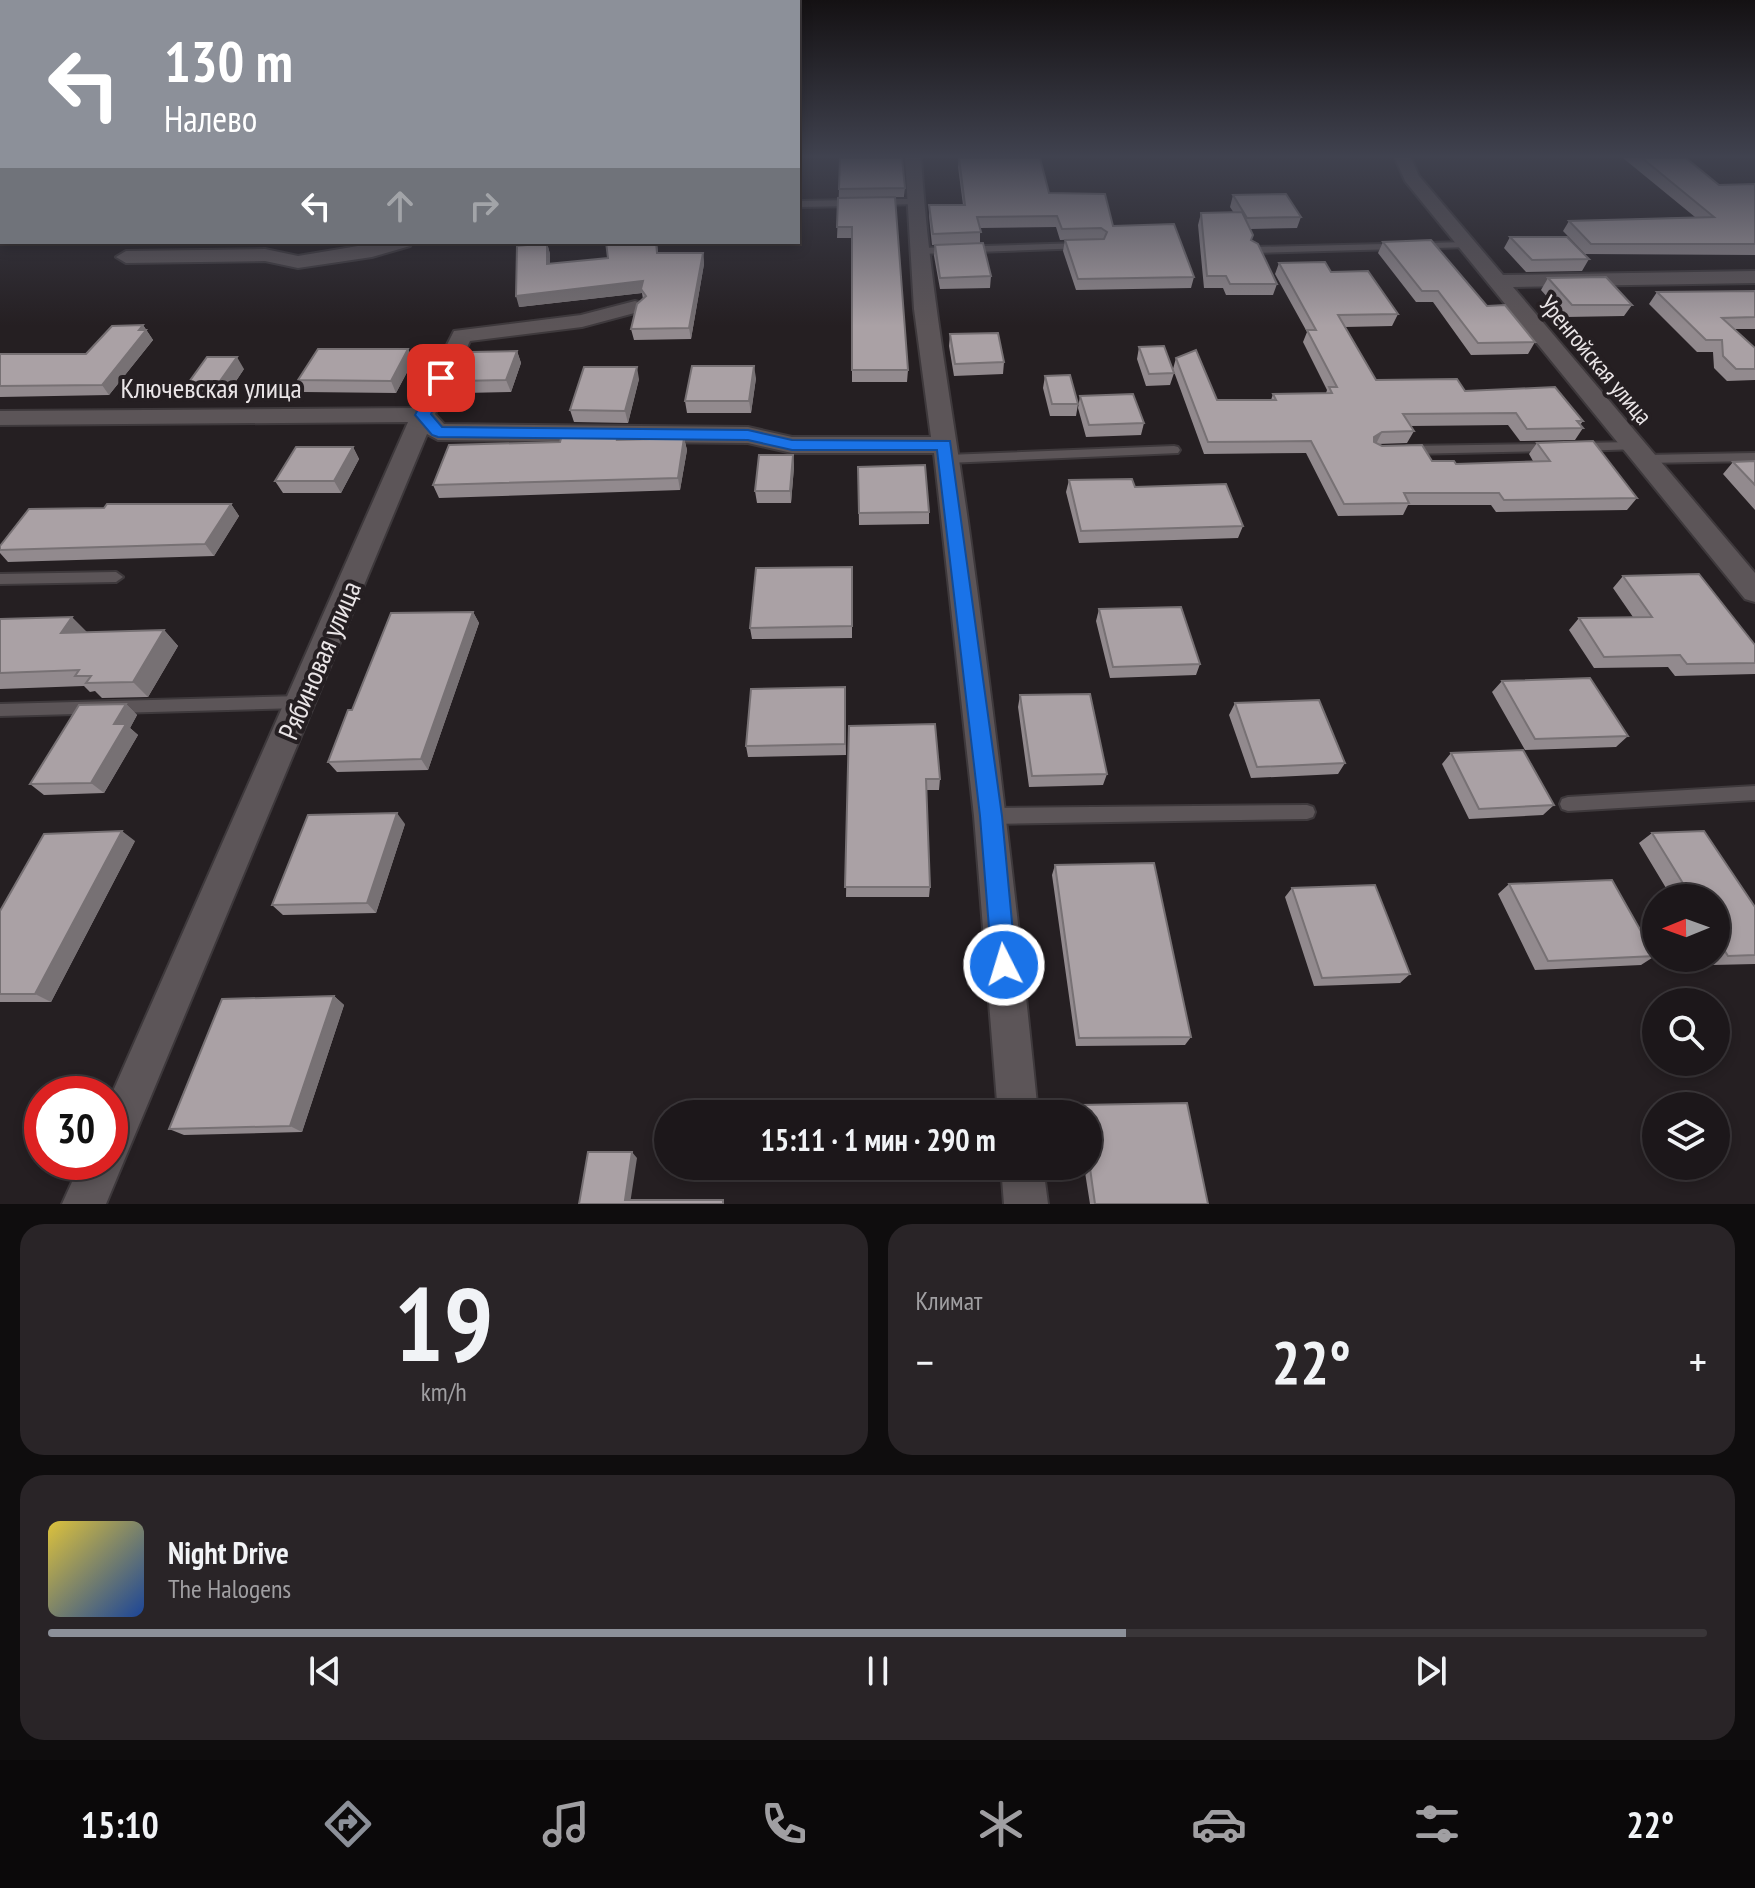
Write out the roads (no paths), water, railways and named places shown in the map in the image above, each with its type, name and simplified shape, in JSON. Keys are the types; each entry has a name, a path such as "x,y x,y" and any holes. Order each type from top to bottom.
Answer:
{"street":[{"path":"916,214 991,816 1017,1100"},
{"name":"Уренгойская улица","path":"1442,214 1755,592"},
{"path":"126,257 265,255 298,262 372,251 396,244"},
{"path":"1497,281 1755,277"},
{"name":"Рябиновая улица","path":"128,1104 423,415 462,336 582,321 635,307"},
{"path":"423,415 438,432 748,435 792,445 946,452"},
{"name":"Ключевская улица","path":"0,418 423,415"},
{"path":"84,1204 95,1180"},
{"path":"1023,1180 1026,1204"}],"lane":[{"path":"920,251 1099,245"},
{"path":"1255,250 1468,245"},
{"path":"946,452 1174,450"},
{"path":"1392,451 1755,457"},
{"path":"0,579 116,577"},
{"path":"0,710 300,702"},
{"path":"1568,804 1755,793"},
{"path":"991,816 1307,812"}]}
